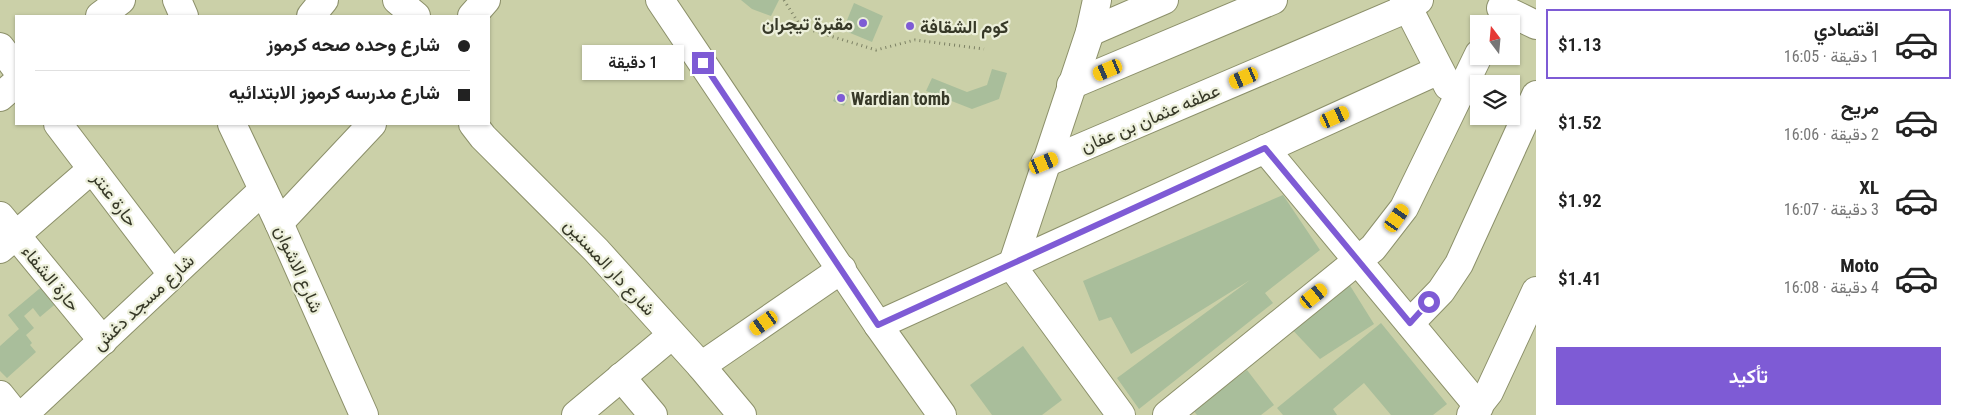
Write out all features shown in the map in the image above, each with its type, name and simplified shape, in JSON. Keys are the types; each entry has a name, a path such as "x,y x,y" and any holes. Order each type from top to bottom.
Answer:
{"street":[{"path":"101,15 120,0"},
{"path":"177,0 184,15"},
{"path":"312,15 324,0"},
{"path":"397,0 415,15"},
{"path":"473,15 486,0"},
{"path":"660,0 878,325 942,415"},
{"path":"1012,266 1044,163 1090,32 1098,0"},
{"path":"1090,32 1164,0"},
{"path":"1071,85 1272,0"},
{"path":"1411,3 1440,70 1456,101"},
{"name":"عطفه عثمان بن عفان","path":"1044,163 1411,3"},
{"path":"1500,11 1536,25"},
{"path":"0,47 15,67"},
{"path":"1167,415 1373,248 1404,208 1474,65"},
{"path":"878,325 1012,266 1265,148 1440,70"},
{"path":"0,96 15,84"},
{"path":"1410,323 1441,291 1459,264 1536,95"},
{"name":"حارة عنتر","path":"59,125 172,274"},
{"name":"شارع الاشوان","path":"232,125 279,223 364,415"},
{"path":"279,223 371,125"},
{"name":"شارع دار المسنين","path":"474,125 509,164 596,250 701,366 742,415"},
{"path":"1265,148 1410,323 1475,411 1489,392 1536,291"},
{"path":"5,233 92,168"},
{"name":"شارع مسجد دغش","path":"23,415 263,190"},
{"name":"حارة الشفاء","path":"5,233 103,341"},
{"path":"1012,266 1121,415"},
{"path":"701,366 842,269"},
{"path":"576,415 672,334"},
{"path":"621,377 653,415"},
{"path":"0,395 16,415"}],"path":[{"path":"784,0 801,27 876,50 915,40 984,49"}],"building":[{"path":"741,0 779,0 771,16 752,9"},
{"name":"مقبرة تيجران","path":"854,3 883,16 872,42 843,30"},
{"path":"992,69 1007,73 999,99 972,109 926,91 932,78 967,92 987,85"},
{"name":"Wardian tomb","path":"838,90 849,95 844,106 833,101"},
{"path":"1283,195 1320,250 1265,293 1273,303 1139,409 1117,378 1250,280 1131,354 1111,317 1099,321 1083,281"},
{"path":"1344,276 1374,324 1320,359 1287,324"},
{"path":"45,284 59,301 40,317 33,308 24,316 34,328 26,335 32,343 30,345 36,352 7,378 0,371 0,346 19,329 8,315"},
{"path":"1381,323 1447,404 1433,415 1391,415 1364,383 1333,409 1337,415 1283,415 1277,408"},
{"path":"1023,346 1062,400 1042,415 992,415 970,385"},
{"path":"1247,370 1274,405 1261,415 1197,415 1193,410"}],"place":[{"name":"مقبرة تيجران","path":"863,23"},
{"name":"كوم الشقافة","path":"910,26"},
{"name":"Wardian tomb","path":"841,98"}],"route":[{"path":"703,63 878,325 1012,266 1265,148 1410,323 1429,302"}]}
